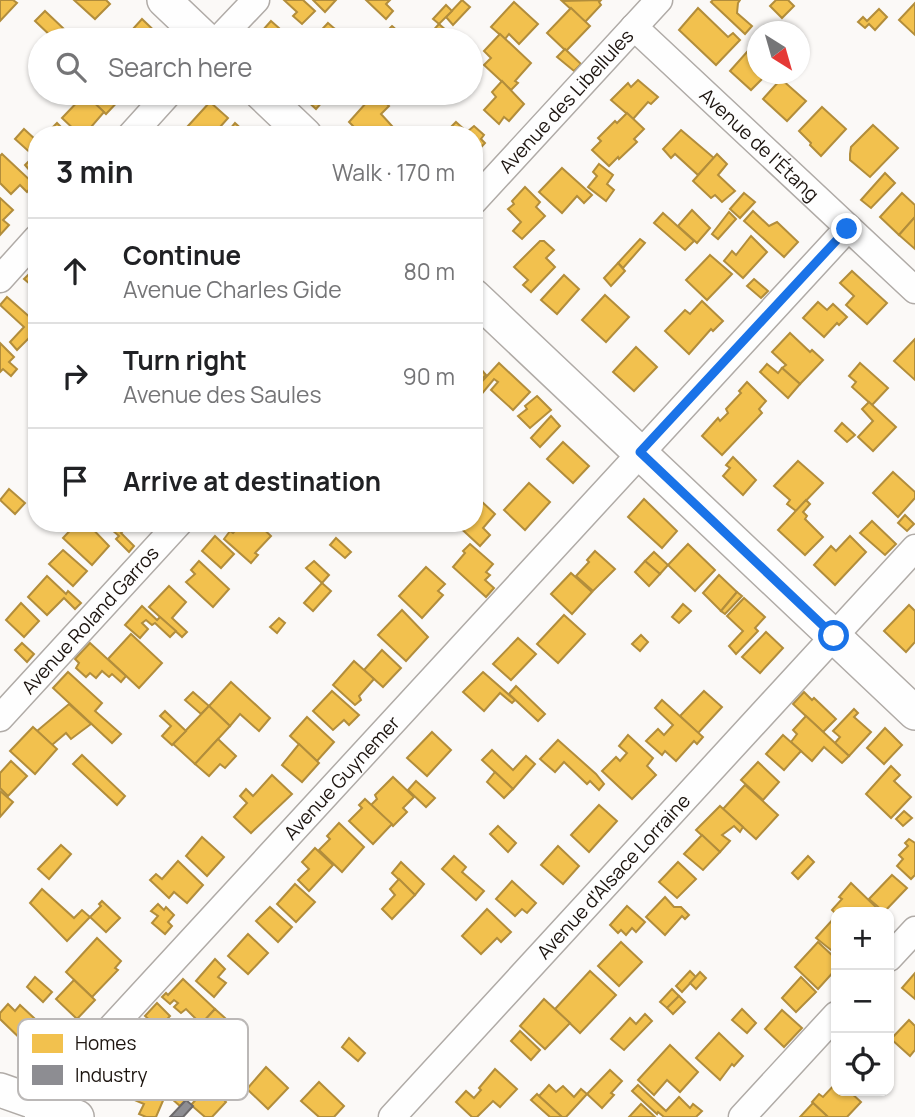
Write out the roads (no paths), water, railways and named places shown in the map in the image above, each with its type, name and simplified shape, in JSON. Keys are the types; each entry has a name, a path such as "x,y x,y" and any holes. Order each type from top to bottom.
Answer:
{"street":[{"path":"164,0 193,28"},
{"path":"229,28 256,0"},
{"name":"Avenue des Libellules","path":"483,191 659,0"},
{"name":"Avenue de l'Étang","path":"634,27 915,290"},
{"path":"139,126 158,105"},
{"path":"274,105 296,126"},
{"name":"Avenue Guynemer","path":"123,1019 847,229"},
{"path":"0,279 28,248"},
{"path":"483,304 915,713"},
{"name":"Avenue Roland Garros","path":"0,718 171,532"},
{"name":"Avenue d'Alsace Lorraine","path":"392,1117 915,548"},
{"path":"894,953 915,930"},
{"path":"742,1117 831,1020"},
{"path":"0,1090 18,1099"},
{"path":"20,1100 40,1110 77,1117"}]}
